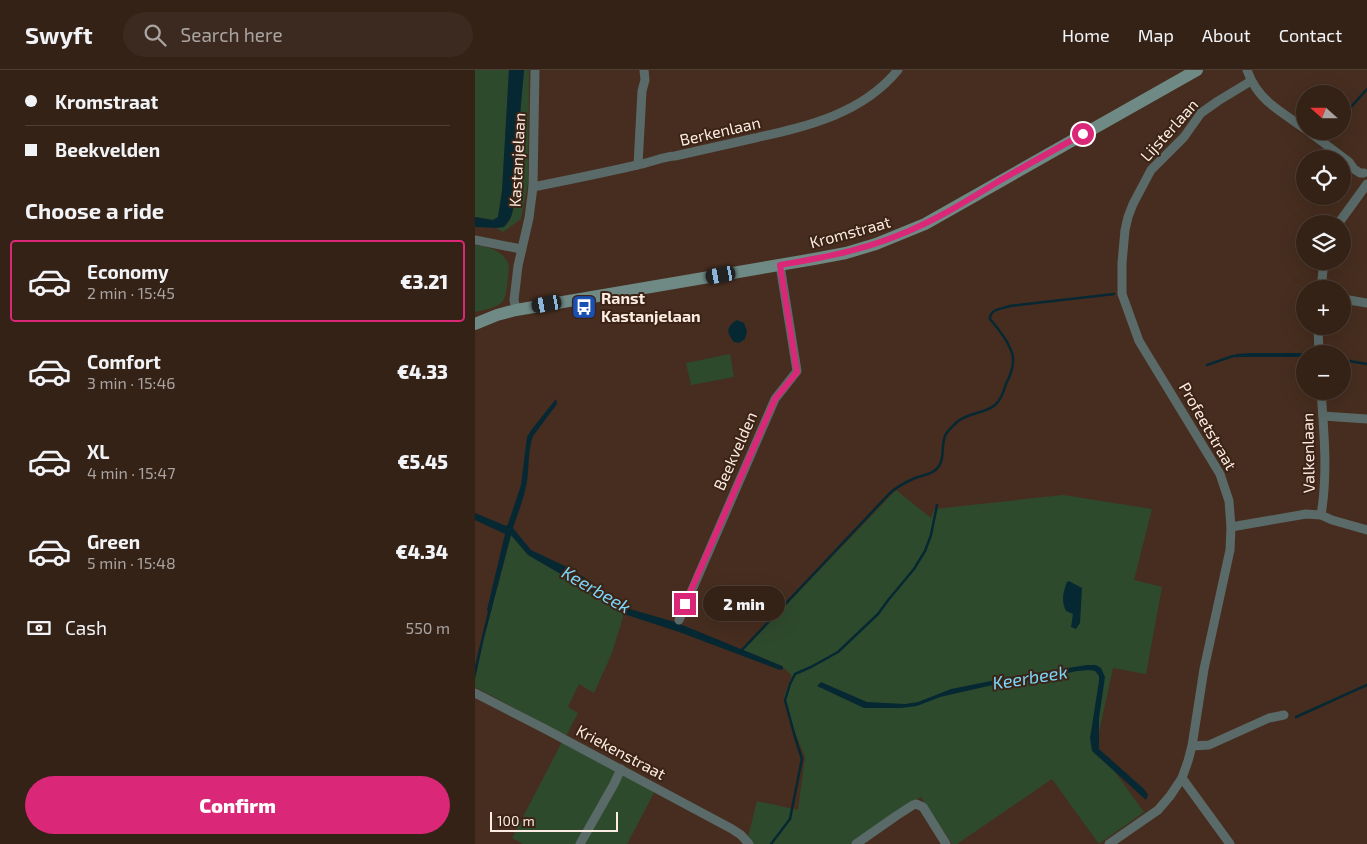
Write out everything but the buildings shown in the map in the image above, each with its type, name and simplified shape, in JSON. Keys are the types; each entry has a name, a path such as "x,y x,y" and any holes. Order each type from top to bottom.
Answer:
{"main road":[{"name":"Kromstraat","path":"475,324 516,310 780,265 845,253 876,244 925,224 1197,70"}],"street":[{"name":"Kastanjelaan","path":"516,310 514,300 521,249 528,224 533,187 535,70"},
{"path":"638,165 642,91 645,80 644,70"},
{"name":"Berkenlaan","path":"533,187 638,165 669,156 795,129 819,122 846,110 874,94 898,70"},
{"path":"1247,70 1256,89 1296,122"},
{"name":"Lijsterlaan","path":"1128,217 1151,170 1184,137 1201,113 1251,80"},
{"path":"1320,140 1349,162 1357,165 1365,174"},
{"path":"1345,215 1367,184"},
{"name":"Profeetstraat","path":"1109,844 1158,810 1170,796 1181,778 1188,761 1204,669 1230,550 1231,527 1229,500 1220,474 1139,341 1122,294 1122,264 1128,217"},
{"path":"475,240 521,249"},
{"name":"Beekvelden","path":"679,620 775,399 797,372 780,265"},
{"path":"1351,300 1367,303"},
{"name":"Valkenlaan","path":"1321,515 1325,479 1322,400"},
{"path":"1323,416 1367,420"},
{"path":"1231,527 1306,514 1321,515 1367,530"},
{"name":"Kriekenstraat","path":"475,693 732,829 749,844"},
{"path":"1192,746 1209,745 1269,718 1284,714"},
{"path":"579,844 621,769"},
{"path":"1181,778 1230,844"},
{"path":"856,844 907,808 916,804 923,807 946,844"}],"green space":[{"path":"475,70 509,70 502,191 498,217 493,220 475,217"},
{"path":"524,70 529,70 528,184 521,219 503,232 496,228 507,224 512,215"},
{"path":"475,245 491,248 499,252 509,265 505,296 501,303 489,309 475,312"},
{"path":"730,354 734,377 691,385 686,363"},
{"path":"896,490 931,518 934,509 1063,495 1152,509 1134,580 1162,587 1146,674 1113,668 1096,746 1144,812 1099,844 1052,779 957,844 952,844 921,797 851,844 753,844 748,837 757,801 798,810 805,757 794,730 784,696 792,676 782,666 743,650"},
{"path":"511,535 528,555 597,595 624,614 612,653 594,693 579,684 568,707 578,713 566,736 475,687 475,678 484,638"},
{"path":"562,742 655,791 627,844 523,844 512,838"}],"water":[{"path":"509,70 524,70 512,214 504,227 475,227 475,217 493,220 498,217 502,191"},
{"path":"737,320 744,323 747,331 745,339 739,343 734,342 728,330"},
{"path":"1296,353 1296,357 1236,357 1236,354"},
{"path":"556,399 557,404 533,436 530,447 526,488 513,528 531,550 569,568 624,606 675,622 782,666 783,669 780,670 679,632 624,614 597,595 528,555 511,535 475,679 475,666 505,534 475,520 475,513 506,526 508,524 521,485 527,437"},
{"path":"1069,581 1082,588 1080,623 1076,629 1071,627 1073,614 1066,611 1063,604 1064,589"},
{"path":"1096,665 1101,668 1105,677 1099,718 1099,749 1144,789 1148,795 1146,800 1092,751 1090,738 1099,681 1099,676 1095,671 1077,671 1035,680 993,685 940,697 917,706 901,708 864,708 817,686 821,682 867,702 905,704 918,702 951,689"}],"waterway":[{"path":"1351,107 1367,89"},
{"path":"741,651 889,494 905,483 937,469 942,459 945,436 954,425 966,416 991,408 999,401 1013,365 1013,358 1001,332 990,319 992,313 1010,306 1114,294"},
{"path":"1207,365 1233,356 1239,356"},
{"path":"1351,361 1367,364"},
{"path":"771,844 790,819 802,759 785,700 790,684 795,674 838,652 878,614 914,569 925,551 931,535 937,505"},
{"name":"Keerbeek","path":"1296,717 1367,685"}],"place":[{"name":"Ranst Kastanjelaan","path":"584,307"}],"route":[{"path":"685,604 775,399 797,372 780,265 845,253 900,235 971,199 1023,167 1083,134"}]}
